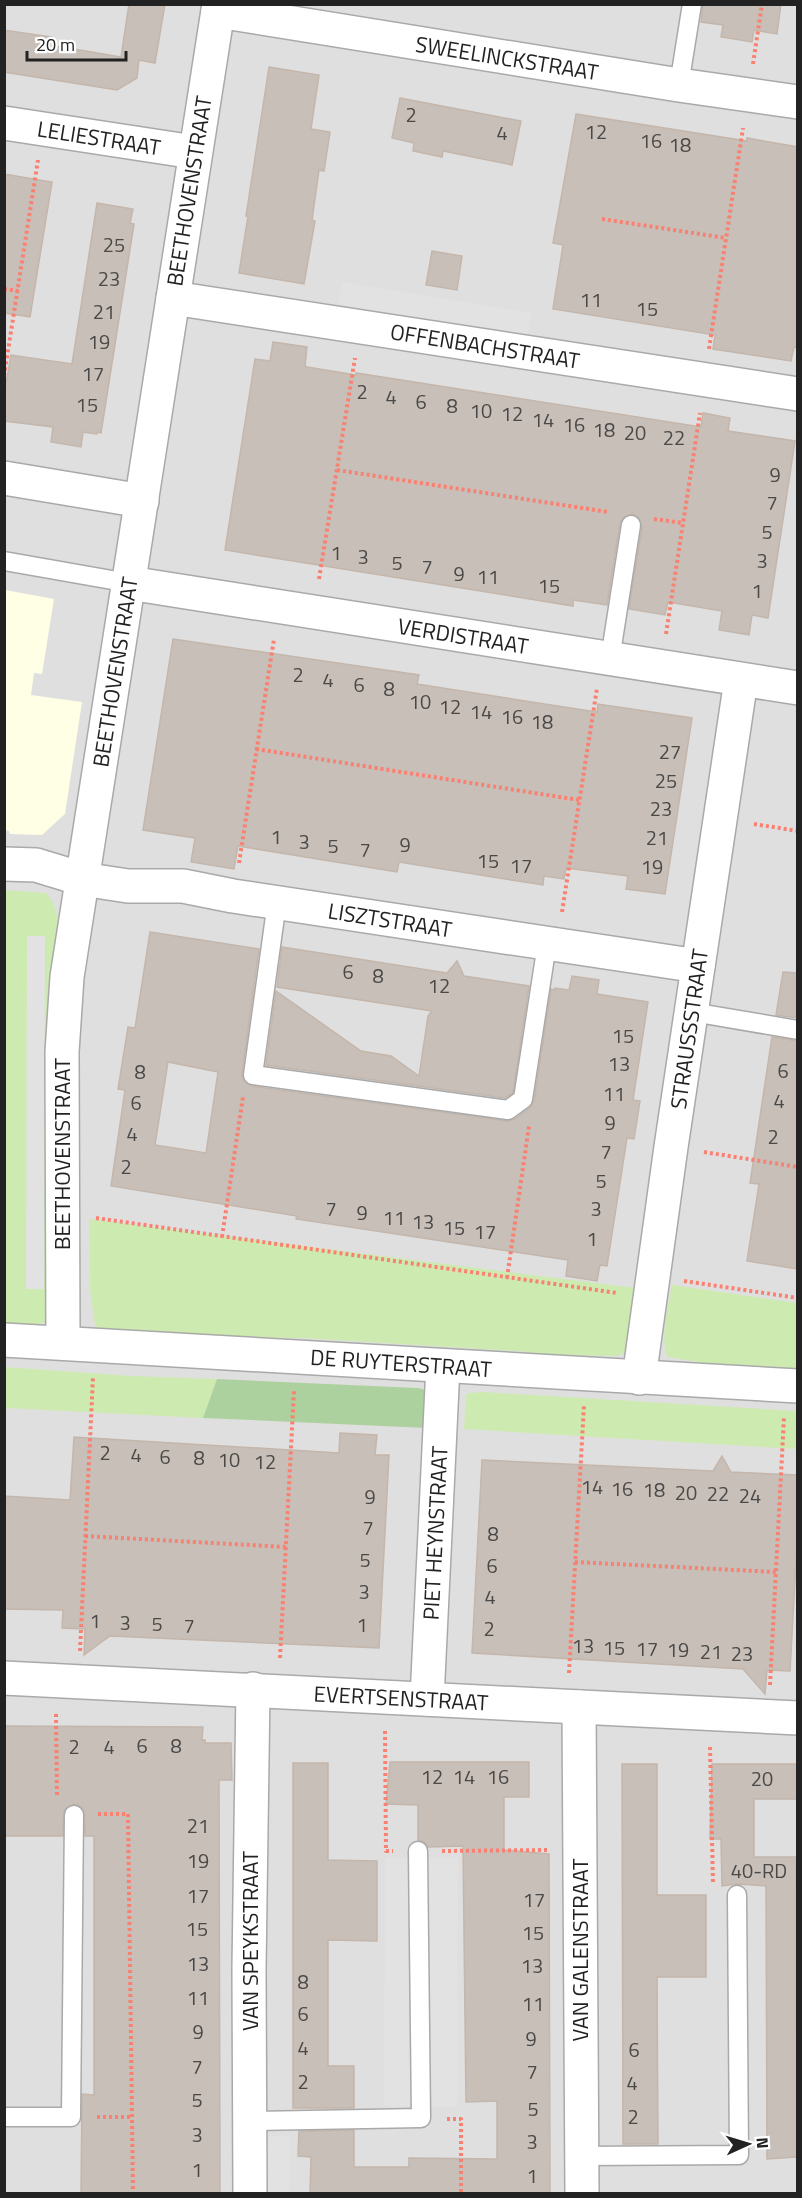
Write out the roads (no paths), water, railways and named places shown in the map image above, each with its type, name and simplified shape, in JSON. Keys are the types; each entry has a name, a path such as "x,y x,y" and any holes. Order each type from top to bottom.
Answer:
{"street":[{"name":"SWEELINCKSTRAAT","path":"218,8 679,85 798,102"},
{"name":"BEETHOVENSTRAAT","path":"79,1344 63,1213 62,1052 67,977 218,8"},
{"name":"LELIESTRAAT","path":"4,123 195,152"},
{"name":"OFFENBACHSTRAAT","path":"173,297 798,394"},
{"path":"4,478 142,501"},
{"name":"VERDISTRAAT","path":"129,583 798,688"},
{"name":"STRAUSSSTRAAT","path":"639,1378 741,680"},
{"name":"LISZTSTRAAT","path":"4,864 36,865 82,879 128,886 183,886 233,896 698,966"},
{"name":"DE RUYTERSTRAAT","path":"4,1340 792,1386"},
{"name":"PIET HEYNSTRAAT","path":"426,1699 443,1366"},
{"name":"EVERTSENSTRAAT","path":"4,1678 783,1717"},
{"name":"VAN SPEYKSTRAAT","path":"250,2193 249,1969 266,1690"},
{"name":"VAN GALENSTRAAT","path":"573,1707 580,1850 582,2193"}],"lane":[{"path":"679,85 692,4"},
{"path":"606,658 631,525"},
{"path":"4,561 129,583"},
{"path":"277,902 253,1075 508,1110 523,1099 552,944"},
{"path":"692,1012 798,1030"},
{"path":"4,2117 71,2117 74,1815"},
{"path":"250,2121 421,2118 418,1851"},
{"path":"582,2156 739,2155 737,1895"}]}
